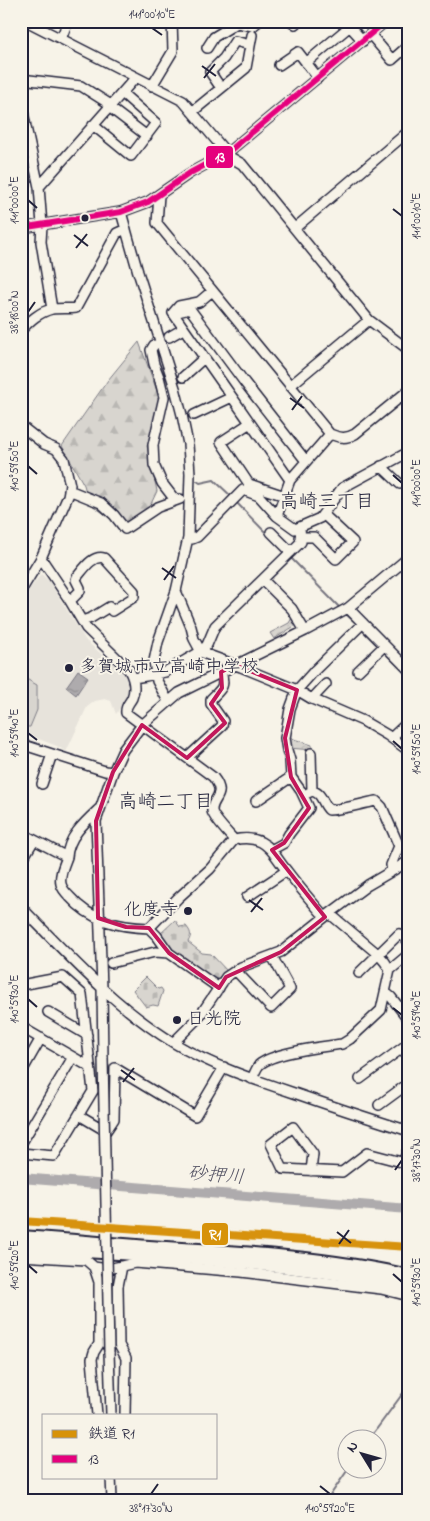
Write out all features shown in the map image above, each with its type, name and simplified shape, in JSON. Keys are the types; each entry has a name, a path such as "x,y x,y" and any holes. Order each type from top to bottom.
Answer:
{"highway":[{"path":"21,1237 282,1256 409,1276"},
{"path":"21,1248 280,1265 409,1286"}],"street":[{"path":"26,21 183,101 227,153 242,164 369,320 409,350"},
{"path":"61,39 68,21"},
{"path":"152,86 173,51 172,21"},
{"path":"206,48 214,37 236,23 253,26 259,21"},
{"path":"291,21 295,24 298,21"},
{"path":"21,228 121,212 148,202 190,173 227,153 386,21"},
{"path":"306,63 348,24 363,41"},
{"path":"370,34 392,60 409,45"},
{"path":"192,112 246,68 252,35"},
{"path":"221,88 210,72 224,58 235,41 250,45"},
{"path":"278,65 298,52 318,78"},
{"path":"39,187 136,77"},
{"path":"21,79 81,86 110,106 146,136"},
{"path":"93,125 131,156 156,123 122,93"},
{"path":"21,101 26,148 39,187 42,225 41,242 52,309"},
{"path":"295,228 409,131"},
{"path":"159,195 157,223 330,434 339,438 349,438 409,390"},
{"path":"121,212 182,415 188,444 190,499 188,538 176,591 155,652 154,661 157,681 168,701"},
{"path":"21,330 39,314 52,309 67,310 76,308 117,233 126,229"},
{"path":"173,313 179,306 199,302 212,291"},
{"path":"173,313 190,309 306,461"},
{"path":"173,313 290,480"},
{"path":"290,386 369,320"},
{"path":"169,337 183,329"},
{"path":"154,345 151,350 165,389 152,445 154,465 162,482 176,500"},
{"path":"183,377 204,358"},
{"path":"194,415 232,397"},
{"path":"250,423 221,442 249,484 285,496"},
{"path":"21,426 44,444 56,449 64,459 70,485 41,558 21,591"},
{"path":"277,516 290,480 330,434"},
{"path":"188,538 196,537 243,490 259,496 277,516 295,529 320,518 342,488 403,455 409,455"},
{"path":"381,466 400,484"},
{"path":"69,490 102,503 125,529 158,507 176,500 190,499"},
{"path":"300,537 314,537 336,559 353,542 323,514"},
{"path":"133,678 164,672 200,652 207,645 215,626 301,542 300,527"},
{"path":"271,532 289,554"},
{"path":"70,601 80,591 76,577 92,560 100,557 104,558 134,591 134,597 130,601 112,611 109,607 82,621"},
{"path":"41,558 89,632 129,670 133,678 134,692 125,710 128,715 213,777 219,787 218,798 212,808 212,813 234,840"},
{"path":"111,1414 102,988 96,821 99,808 123,750 142,725 168,701 185,689 306,631 348,608 409,558"},
{"path":"263,580 292,609 306,631"},
{"path":"176,591 192,627 194,640 200,652 297,690 312,699 363,720 409,751"},
{"path":"348,608 360,626 409,670"},
{"path":"360,626 297,690 290,709 285,738 290,760 291,777 308,793 317,792 329,810 343,809 376,801 382,808 399,846 391,865 392,871"},
{"path":"358,671 384,646"},
{"path":"187,758 222,726 223,721 211,704 211,700 222,688 224,680 221,672"},
{"path":"312,699 326,684"},
{"path":"391,738 409,720"},
{"path":"21,744 113,772"},
{"path":"271,850 284,843 309,808 308,793 311,752"},
{"path":"42,784 52,754"},
{"path":"256,801 291,777"},
{"path":"99,808 70,841 60,882 63,889 76,904 98,918 126,927 148,928 157,936 169,953 219,988"},
{"path":"21,833 67,857"},
{"path":"148,928 210,869 234,840 252,839 260,841 271,850 286,871 328,915 379,955 390,970"},
{"path":"21,862 34,840"},
{"path":"174,1042 199,1017 226,977 241,967 281,952 368,886 409,861"},
{"path":"247,897 286,871"},
{"path":"21,907 102,988 125,1008 174,1042 224,1068 252,1079 409,1131"},
{"path":"359,974 399,934 409,941"},
{"path":"111,963 155,952 169,953"},
{"path":"252,1079 256,1069 266,1060 282,1055 342,1044 350,1039 381,1010 390,970 409,954"},
{"path":"236,971 272,1008 290,989 272,956"},
{"path":"21,985 63,977 82,994 93,1091 54,1156 21,1153"},
{"path":"385,992 409,1020"},
{"path":"48,1012 87,1035"},
{"path":"21,1027 90,1067"},
{"path":"21,1073 41,1038"},
{"path":"360,1079 409,1043"},
{"path":"21,1144 72,1057"},
{"path":"79,1115 106,1131 114,1119 115,1068 195,1116 224,1068"},
{"path":"379,1105 409,1084"},
{"path":"311,1170 313,1154 293,1127 271,1144 284,1169 342,1172 367,1153 406,1163 409,1147"},
{"path":"21,1256 86,1260 94,1267 99,1282 100,1344 94,1352 92,1359 97,1414"},
{"path":"94,1267 108,1269 135,1263 241,1272 381,1289 409,1296"},
{"path":"122,1266 118,1286 118,1345 126,1358 125,1414"},
{"path":"111,1478 112,1500"}],"highlighted area":[{"path":"235,665 297,690 285,738 291,777 309,808 284,843 272,850 325,917 281,952 226,977 219,988 169,953 149,928 126,927 98,918 96,821 113,772 142,725 187,758 225,723 211,704 222,688 221,672"}],"shaded area":[{"name":"多賀城市立高崎中学校","path":"41,574 49,581 86,641 125,674 128,687 128,697 116,714 111,701 105,699 95,701 87,707 66,752 57,746 36,738 21,735 21,601"}],"green space":[{"path":"139,342 164,410 147,446 157,491 143,521 130,527 106,515 89,503 84,485 62,446 108,380"},
{"path":"293,616 297,621 296,625 274,639 270,633 289,623"},
{"path":"21,676 37,685 37,710 30,727 21,727"},
{"path":"291,738 312,745 312,750 289,748 288,740"},
{"path":"175,920 180,927 186,926 189,930 188,942 202,953 211,954 228,972 214,980 170,951 159,935"},
{"path":"146,977 158,989 161,988 163,991 158,1006 146,1007 133,990"}],"water":[{"path":"78,670 88,677 76,695 66,687"}],"waterway":[{"path":"197,481 200,483 214,480 232,497"},
{"path":"235,501 268,535"},
{"path":"289,556 339,607"},
{"path":"347,615 358,625"},
{"path":"361,629 378,646"},
{"path":"384,652 409,677"},
{"name":"砂押川","path":"21,1178 409,1209"},
{"path":"377,1428 409,1385"},
{"path":"327,1500 342,1478"}],"tunnel":[{"path":"168,387 183,377"}],"rail line":[{"name":"R1","path":"21,1221 409,1247"}],"transit line":[{"name":"13","path":"21,228 121,212 148,202 190,173 227,153 386,21"}],"place":[{"name":"多賀城市立高崎中学校","path":"69,668"},
{"name":"化度寺","path":"188,911"},
{"name":"日光院","path":"177,1020"}],"district":[{"name":"高崎三丁目","path":"327,502"},
{"name":"高崎二丁目","path":"166,802"}]}
